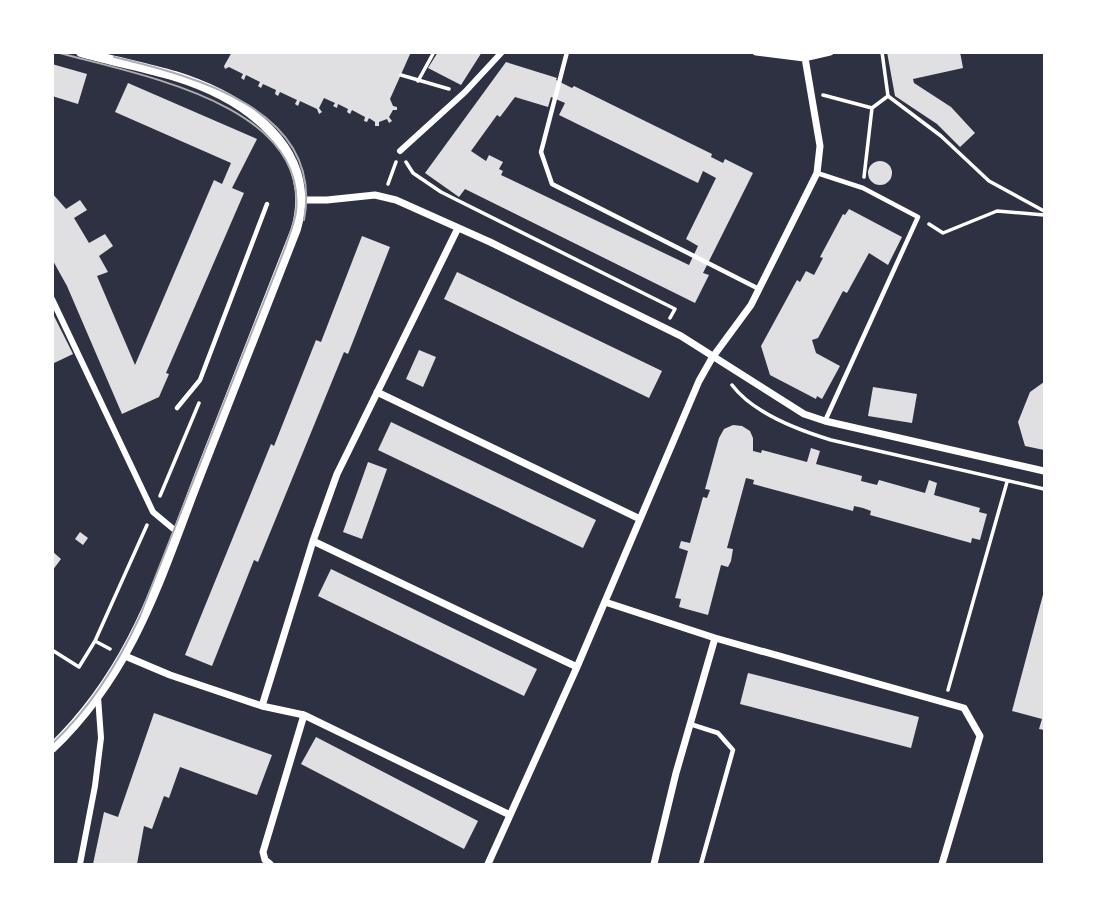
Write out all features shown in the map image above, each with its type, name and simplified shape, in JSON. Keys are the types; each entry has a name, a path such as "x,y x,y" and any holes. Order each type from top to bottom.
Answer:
{"street":[{"path":"52,748 73,728 98,697 125,656 152,600 296,229 302,200 300,180 290,154 276,136 259,121 222,95 175,76 81,52"},
{"path":"400,151 465,92 502,52"},
{"path":"756,52 804,55 830,52"},
{"path":"488,864 577,667 685,411 712,358 760,289 817,173 820,146 804,55"},
{"path":"302,200 383,196 458,228 665,328 804,414 1045,471"},
{"path":"262,706 313,541 337,474 458,228"},
{"path":"52,299 153,512 177,532"},
{"path":"377,392 640,519"},
{"path":"313,541 577,667"},
{"path":"605,601 715,638 964,708 980,736 942,864"},
{"path":"654,864 715,638"},
{"path":"125,656 170,675 262,706 304,715 510,815"},
{"path":"80,864 101,738 98,697"},
{"path":"270,864 265,860 263,852 304,715"}],"lane":[{"path":"568,52 541,152 552,184 760,289"},
{"path":"817,173 863,188 918,217 825,421"},
{"path":"177,408 200,380 267,204"},
{"path":"690,724 718,733 733,750 701,864"}],"path":[{"path":"418,81 434,52"},
{"path":"882,52 888,96 941,136 989,181 1045,213"},
{"path":"401,75 465,92"},
{"path":"810,91 872,108"},
{"path":"863,188 872,108 888,96"},
{"path":"383,196 400,151"},
{"path":"400,151 413,173 441,192 675,309 671,316"},
{"path":"918,217 943,233 997,211 1045,213"},
{"path":"945,702 1012,464"},
{"path":"52,650 79,667 95,641 125,656"}],"building":[{"path":"232,52 411,52 390,99 393,106 397,107 389,117 392,121 389,123 387,119 375,126 375,122 369,118 367,122 364,121 365,117 352,110 350,114 348,109 338,104 337,108 333,106 335,103 324,98 319,108 322,112 319,114 317,109 300,101 298,106 295,104 297,100 280,92 278,96 275,94 276,90 263,84 261,88 258,86 260,82 246,75 244,80 241,78 243,74 229,67 225,69"},
{"path":"438,52 482,52 461,85 428,68"},
{"path":"887,52 960,52 963,68 913,79 914,83 951,107 975,133 960,147 937,124 895,96"},
{"path":"506,62 557,78 556,80 572,88 574,86 712,154 711,157 723,163 725,159 753,173 703,273 709,275 695,303 465,189 459,197 425,173","holes":["515,97 548,107 551,97 565,103 559,115 698,183 703,171 716,178 686,239 698,246 689,265 501,175 503,171 499,169 503,162 489,155 486,161 471,151 497,115 500,117"]},
{"path":"52,64 87,74 78,104 52,96"},
{"path":"128,83 257,139 232,188 244,193 166,373 169,374 159,397 122,414 67,286 52,259 52,193 66,209 80,200 87,210 74,218 89,243 105,234 113,246 99,256 108,272 97,276 135,365 214,180 222,184 231,163 115,112"},
{"path":"880,161 891,168 892,173 885,184 880,185 869,178 868,173 875,162"},
{"path":"849,209 902,237 888,265 869,253 847,293 843,291 818,338 812,340 816,353 840,366 822,399 817,396 816,399 770,375 761,346 797,280 800,282 806,271 814,275 823,258 820,257 843,214"},
{"path":"362,236 390,247 348,354 344,352 258,562 254,560 212,666 185,655 316,340 321,342"},
{"path":"457,272 662,371 649,398 444,299"},
{"path":"52,312 73,354 52,364"},
{"path":"419,350 436,357 423,387 406,379"},
{"path":"1044,382 1044,450 1025,446 1018,422 1030,392"},
{"path":"873,387 917,394 912,423 868,416"},
{"path":"391,422 596,520 583,548 378,450"},
{"path":"733,425 750,431 753,451 761,453 762,450 807,462 811,448 820,451 816,464 862,476 861,481 877,485 879,480 925,493 929,480 937,483 934,495 980,508 979,512 987,514 980,540 972,538 971,543 870,515 871,511 863,508 854,506 853,511 753,484 754,480 746,478 727,548 733,549 731,561 728,567 721,565 708,615 679,607 681,599 675,598 688,551 679,548 681,541 690,543 703,497 707,498 710,490 705,489 719,438 724,429"},
{"path":"368,462 387,469 362,539 343,532"},
{"path":"80,532 88,538 83,545 75,539"},
{"path":"52,551 61,559 52,571"},
{"path":"331,569 537,669 524,696 318,596"},
{"path":"1044,591 1044,730 1039,729 1042,719 1012,711"},
{"path":"748,673 919,717 911,748 740,704"},
{"path":"154,713 272,755 257,795 180,767 169,798 164,796 152,829 144,826 137,864 93,864 104,812 118,817"},
{"path":"316,737 478,821 464,849 301,764"}],"tram line":[{"path":"52,744 79,715 102,684 140,616 285,248 296,212 292,174 274,144 246,119 209,99 169,83 56,52"},
{"path":"114,57 180,75 215,88 247,104 274,125 294,151 305,182 304,220"}]}
